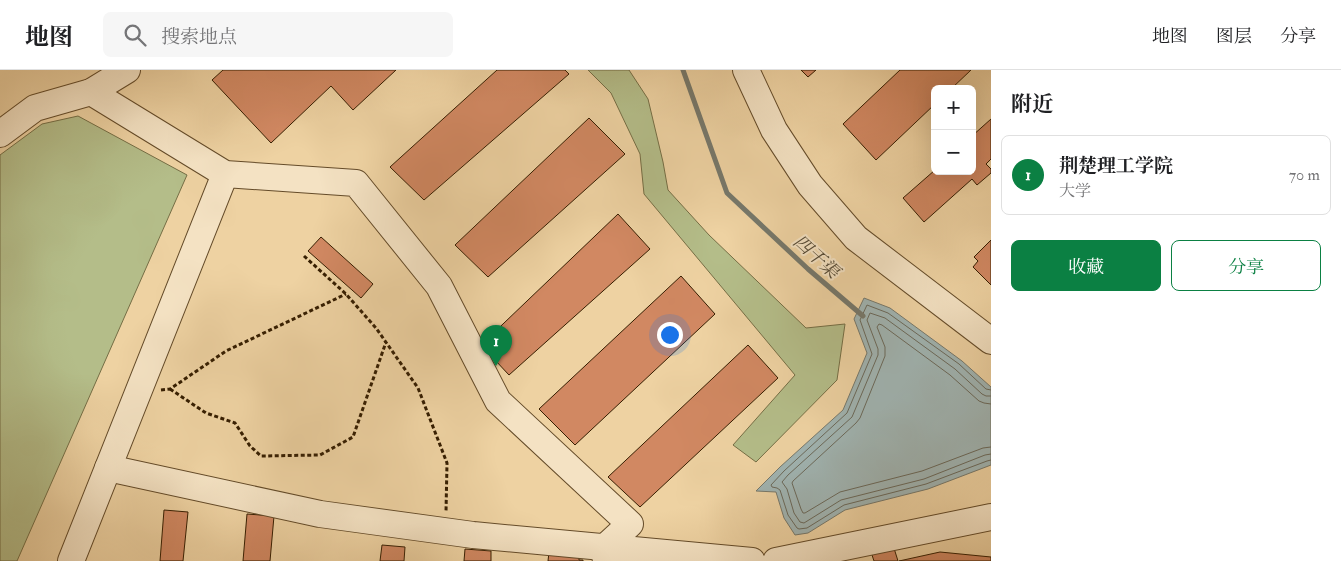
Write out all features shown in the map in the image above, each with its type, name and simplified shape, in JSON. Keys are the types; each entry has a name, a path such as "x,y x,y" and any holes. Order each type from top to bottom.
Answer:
{"street":[{"path":"0,134 35,108 91,92 127,70"},
{"path":"746,70 774,130 810,185 856,238 991,341"},
{"path":"91,92 225,174 356,184 439,286 498,401 630,524 605,555"},
{"path":"71,561 225,174"},
{"path":"108,468 320,514 605,555 752,561"},
{"path":"776,561 991,517"}],"path":[{"path":"304,256 346,294 376,328 418,388 447,463 446,531"},
{"path":"138,393 170,389 226,351 346,294"},
{"path":"170,389 206,413 235,423 250,446 261,456 320,455 353,437 386,342"}],"green space":[{"path":"588,70 629,70 648,99 668,190 709,235 806,328 845,324 837,380 756,462 733,445 795,375 644,194 640,154 611,93"},
{"path":"78,116 187,175 17,561 0,561 0,155 42,124"}],"water":[{"path":"864,298 890,308 962,361 991,387 991,465 928,489 845,510 808,533 795,535 784,518 776,492 756,491 843,410 867,353 854,319"}],"building":[{"path":"223,70 396,70 353,110 331,86 271,143 212,80"},
{"path":"497,70 565,70 569,74 424,200 390,167"},
{"path":"801,70 816,70 808,77"},
{"path":"900,70 971,70 955,85 931,85 931,108 876,160 843,124"},
{"path":"589,118 625,154 488,277 455,245"},
{"path":"991,119 991,159 986,164 991,169 991,173 977,185 972,179 924,222 903,198 931,174 976,175 976,132"},
{"path":"618,214 650,249 509,375 481,345"},
{"path":"321,237 373,284 361,298 308,251"},
{"path":"991,240 991,285 973,267 978,261 974,257"},
{"path":"681,276 715,314 575,445 539,409"},
{"path":"748,345 778,378 640,507 608,477"},
{"path":"164,510 188,512 183,561 160,561"},
{"path":"247,514 274,516 270,561 243,561"},
{"path":"382,545 405,547 404,561 380,561"},
{"path":"893,545 898,561 874,561 871,552"},
{"path":"465,549 491,551 491,561 464,561"},
{"path":"549,552 579,552 579,560 583,561 548,561"},
{"path":"940,552 991,557 991,561 899,561"}],"waterway":[{"name":"四干渠","path":"683,70 727,193 808,269 863,316"}],"place":[{"name":"荆楚理工学院","path":"496,366"}]}
